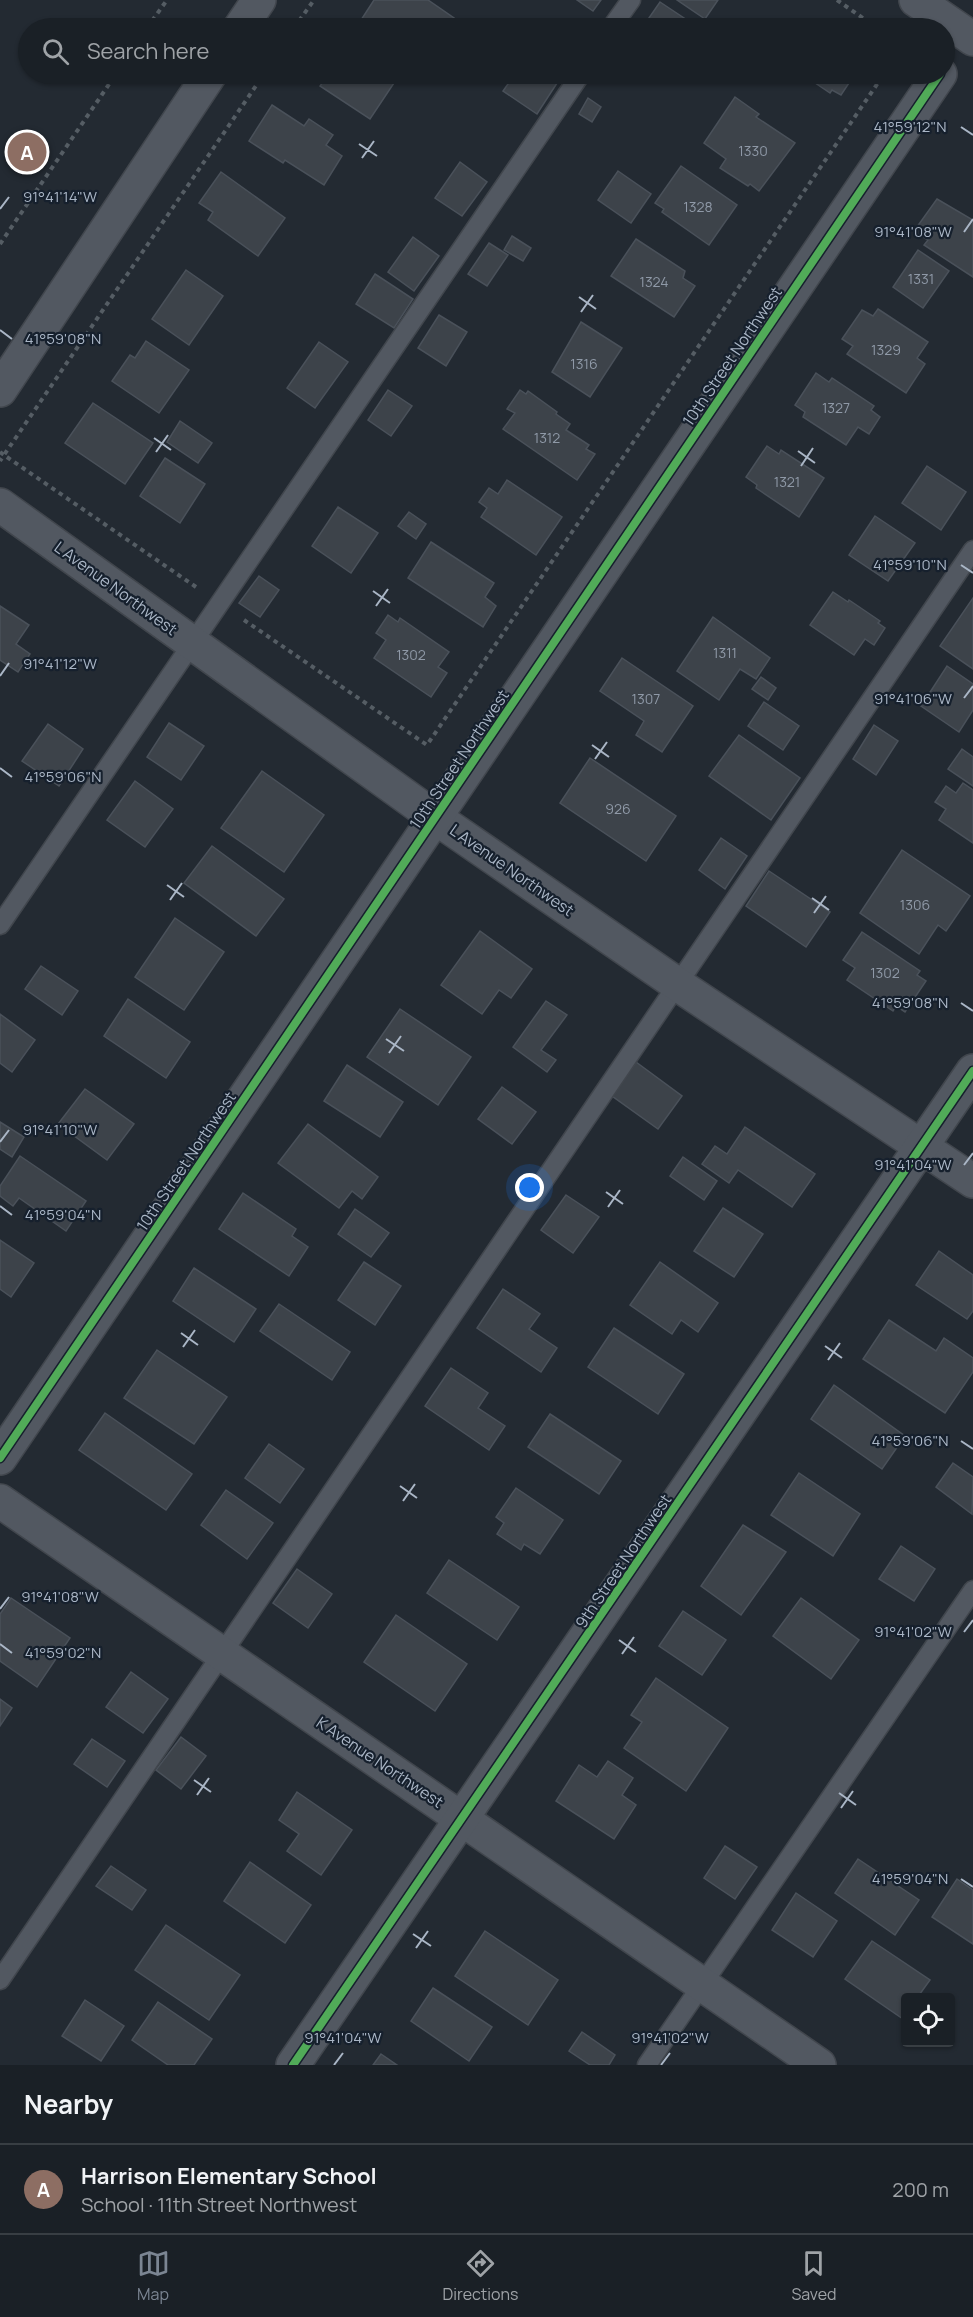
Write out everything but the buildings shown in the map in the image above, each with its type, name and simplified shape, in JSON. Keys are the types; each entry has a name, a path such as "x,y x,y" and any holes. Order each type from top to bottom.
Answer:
{"street":[{"path":"247,18 259,0"},
{"path":"916,0 946,18"},
{"path":"955,23 971,33 955,53"},
{"path":"0,390 203,84"},
{"name":"10th Street Northwest","path":"0,1458 933,84"},
{"name":"L Avenue Northwest","path":"0,505 436,818 677,984 973,1181"},
{"name":"9th Street Northwest","path":"293,2065 973,1071"},
{"name":"K Avenue Northwest","path":"0,1501 819,2065"}],"lane":[{"path":"619,18 631,0"},
{"path":"0,925 574,84"},
{"path":"0,1980 973,550"},
{"path":"647,2065 973,1590"}],"path":[{"path":"154,18 167,0"},
{"path":"301,18 314,0"},
{"path":"837,0 863,18"},
{"path":"0,244 109,84"},
{"path":"0,461 2,453 257,84"},
{"path":"2,453 427,745 877,84"}],"cycle path":[{"path":"0,1458 933,84"},
{"path":"293,2065 973,1071"}],"place":[{"name":"Harrison Elementary School","path":"27,152"}]}
